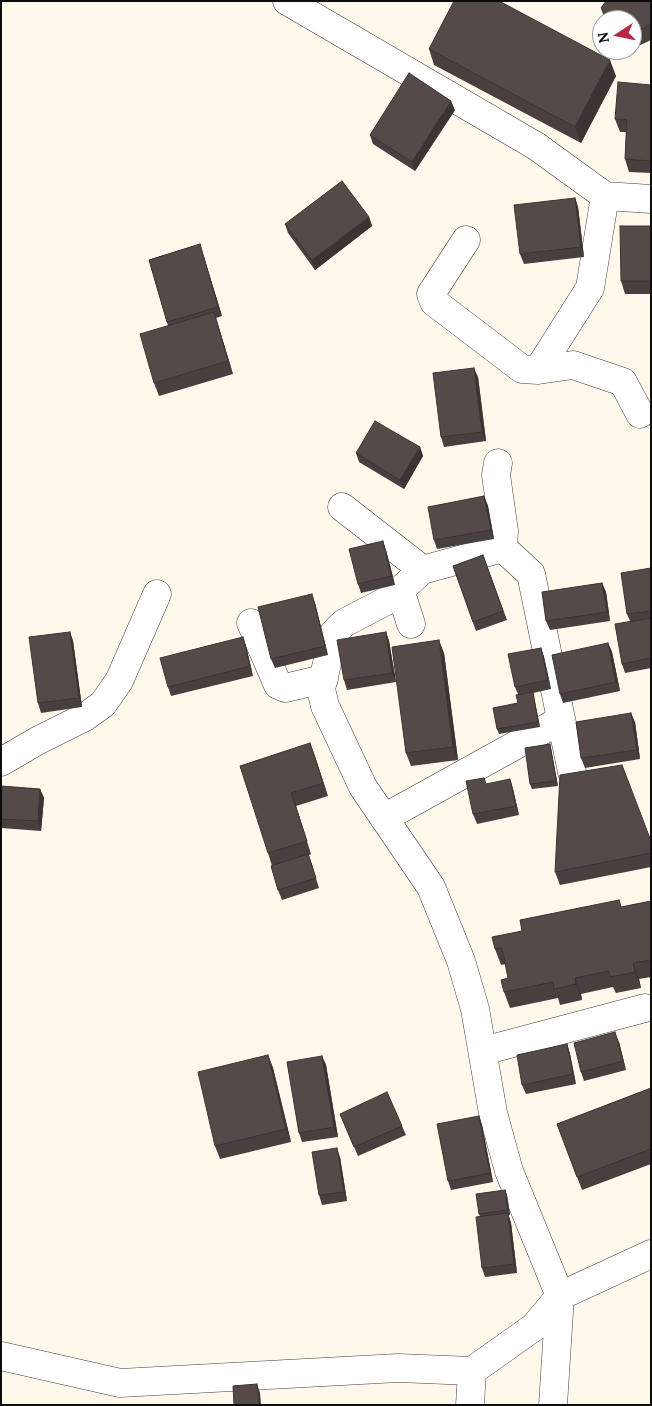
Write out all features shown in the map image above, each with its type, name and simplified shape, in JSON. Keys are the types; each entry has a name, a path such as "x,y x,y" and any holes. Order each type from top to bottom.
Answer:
{"street":[{"path":"287,1 536,146 605,196 651,198"},
{"path":"538,370 590,288 605,196"},
{"path":"466,240 431,294 434,302 522,369 538,370 572,365 624,382 640,414"},
{"path":"498,463 496,475 504,531 503,548"},
{"path":"342,507 423,570"},
{"path":"503,548 423,570 392,598 344,623 334,633 322,689 325,706 363,787 431,887 461,961 475,1009 493,1112 509,1171 560,1296 553,1405"},
{"path":"503,548 531,574 572,772"},
{"path":"400,590 411,624"},
{"path":"1,762 37,740 85,717 103,704 119,681 157,594"},
{"path":"251,623 278,685 284,688 324,680"},
{"path":"384,818 561,720"},
{"path":"483,1051 645,1008"},
{"path":"1,1356 120,1383 398,1368 472,1370 534,1327 560,1296 651,1254"},
{"path":"470,1405 472,1370"}],"building":[{"path":"454,1 499,1 592,50 592,60 610,60 575,127 429,49"},
{"path":"606,1 651,1 651,24 642,29 642,10 603,10 601,8"},
{"path":"409,73 451,101 412,162 370,135"},
{"path":"618,82 651,85 651,161 625,159 627,120 615,119"},
{"path":"342,181 369,217 312,260 285,224"},
{"path":"575,198 581,247 520,254 514,205"},
{"path":"620,226 651,226 651,281 621,281"},
{"path":"200,244 218,307 167,322 149,260"},
{"path":"214,312 228,361 154,383 140,334"},
{"path":"474,368 482,432 441,437 433,373"},
{"path":"375,421 420,447 400,480 356,453"},
{"path":"484,496 491,530 434,540 428,507"},
{"path":"383,541 391,576 358,584 349,549"},
{"path":"483,555 503,611 473,622 453,566"},
{"path":"651,568 651,611 627,614 621,573"},
{"path":"602,583 607,612 546,621 542,592"},
{"path":"312,594 325,646 271,659 258,607"},
{"path":"651,618 651,658 622,664 615,624"},
{"path":"70,632 79,698 38,703 29,637"},
{"path":"386,632 392,673 344,680 337,640"},
{"path":"243,637 250,666 168,687 160,658"},
{"path":"439,640 453,747 406,753 392,647"},
{"path":"608,643 616,682 560,694 552,655"},
{"path":"541,648 548,680 515,687 508,654"},
{"path":"533,692 538,722 497,729 493,708 518,703 516,695"},
{"path":"631,713 637,750 581,758 576,722"},
{"path":"310,743 323,783 291,793 307,841 268,853 240,766"},
{"path":"550,744 556,781 530,784 525,748"},
{"path":"622,765 651,841 651,853 555,872 560,775"},
{"path":"484,778 486,784 510,779 516,806 473,814 466,781"},
{"path":"1,786 40,789 38,821 1,819"},
{"path":"308,854 316,878 278,890 271,866"},
{"path":"619,900 621,907 651,901 651,960 633,963 635,972 610,977 609,971 575,978 576,984 554,989 553,982 504,992 501,980 508,978 502,948 495,949 492,937 522,931 520,920"},
{"path":"615,1032 623,1061 581,1072 574,1043"},
{"path":"567,1044 573,1074 522,1085 517,1055"},
{"path":"268,1055 286,1129 215,1146 198,1072"},
{"path":"322,1056 334,1127 299,1133 287,1062"},
{"path":"651,1088 651,1149 577,1177 557,1124"},
{"path":"387,1092 402,1126 354,1147 340,1114"},
{"path":"479,1116 490,1173 448,1181 437,1124"},
{"path":"337,1148 344,1192 319,1195 312,1152"},
{"path":"505,1190 508,1210 479,1214 476,1194"},
{"path":"508,1213 514,1264 482,1268 476,1217"},
{"path":"257,1384 259,1405 234,1405 233,1386"}]}
